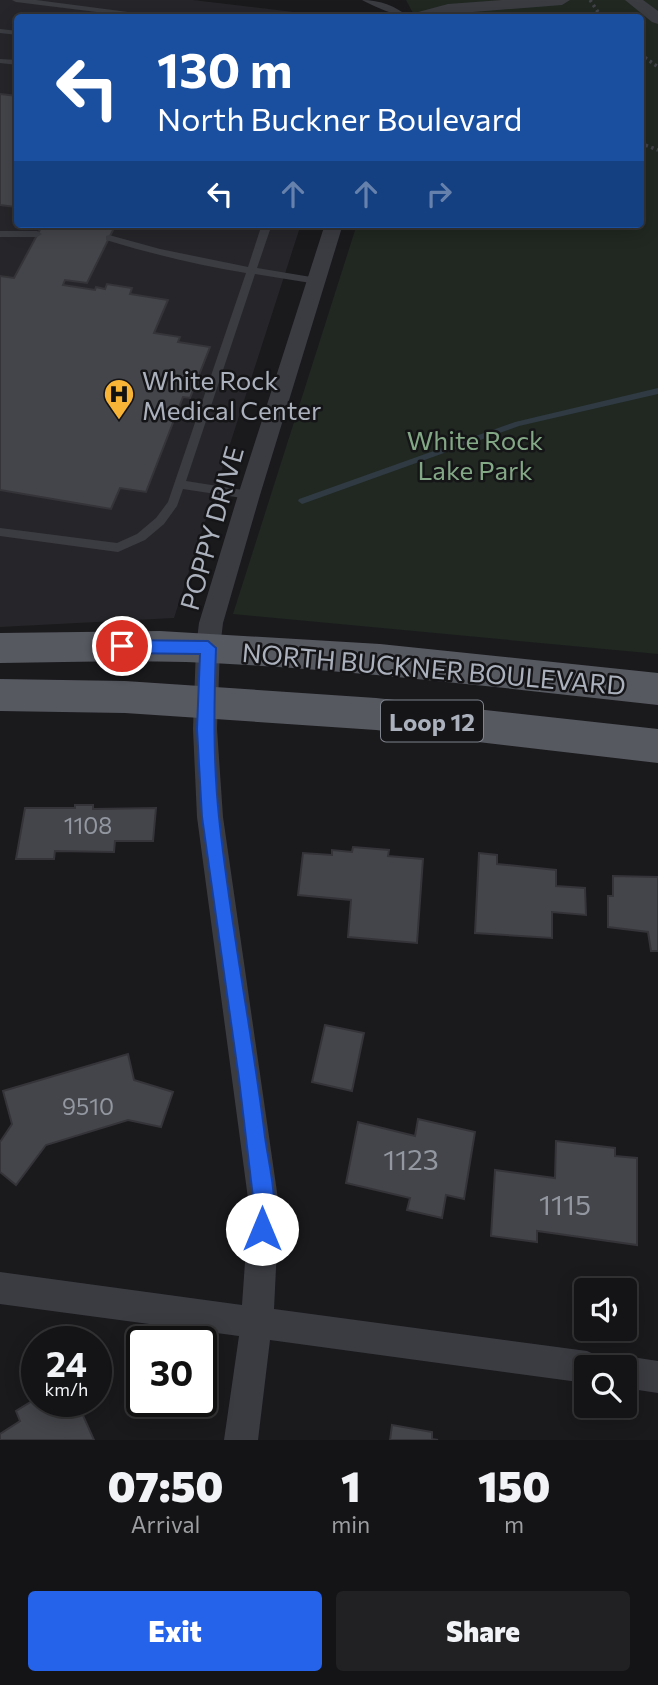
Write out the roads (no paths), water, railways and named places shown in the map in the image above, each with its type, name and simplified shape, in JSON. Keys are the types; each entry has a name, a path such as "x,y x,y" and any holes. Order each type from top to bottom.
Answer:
{"main road":[{"name":"NORTH BUCKNER BOULEVARD","path":"0,648 208,648 372,658 658,689"},
{"name":"NORTH BUCKNER BOULEVARD","path":"0,695 125,697 376,714 658,746"}],"street":[{"path":"429,14 448,9 562,0"},
{"path":"634,0 658,19"},
{"name":"POPPY DRIVE","path":"241,1440 257,1321 264,1206 210,817 206,703 208,648 211,622 333,228"},
{"path":"0,1288 574,1365"},
{"path":"637,1374 658,1377"}],"lane":[{"path":"16,0 123,14"},
{"path":"366,0 394,9 401,14"},
{"path":"0,532 118,548 141,537 160,521 173,503 266,228"},
{"path":"0,234 37,234"},
{"path":"109,238 149,251 317,281"},
{"path":"179,484 249,495"}],"waterway":[{"path":"302,501 518,424 658,391"}],"place":[{"name":"White Rock Medical Center","path":"119,421"}],"park label":[{"name":"White Rock Lake Park","path":"475,454"}]}
